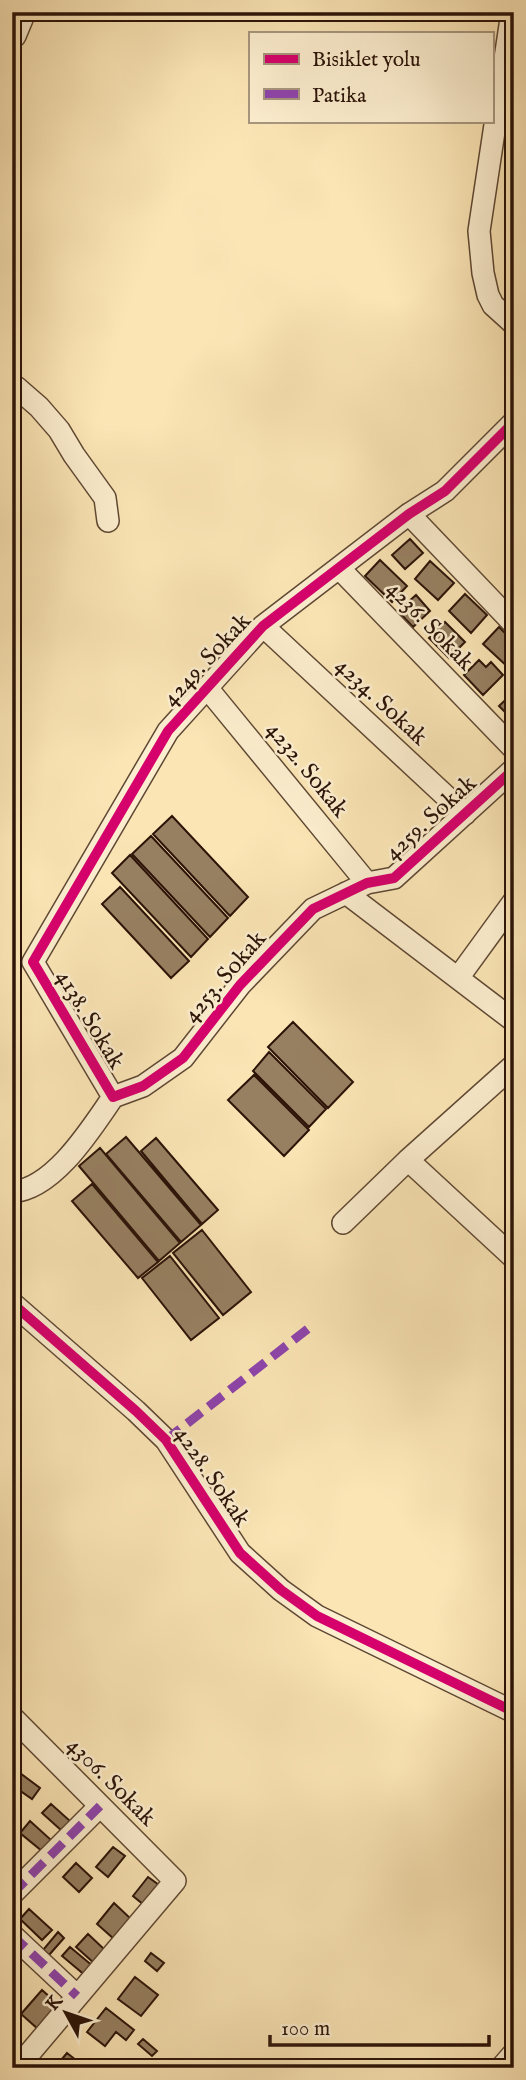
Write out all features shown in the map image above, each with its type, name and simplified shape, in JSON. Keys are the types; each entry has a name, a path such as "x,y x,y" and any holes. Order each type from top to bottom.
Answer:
{"street":[{"path":"12,38 25,12"},
{"path":"512,12 480,231 483,273 488,295 493,305 514,324"},
{"path":"12,387 16,387 39,407 59,430 105,498 108,521"},
{"name":"4249. Sokak","path":"33,962 168,731 263,626 409,514 445,491 513,425"},
{"path":"409,514 514,624"},
{"name":"4236. Sokak","path":"339,568 514,749"},
{"name":"4234. Sokak","path":"263,626 465,814"},
{"name":"4232. Sokak","path":"208,689 367,883"},
{"name":"4259. Sokak","path":"367,883 394,878 514,769"},
{"name":"4253. Sokak","path":"113,1097 144,1086 183,1058 240,985 313,909 367,883"},
{"path":"346,893 514,1021"},
{"path":"458,978 514,901"},
{"name":"4138. Sokak","path":"33,962 113,1097"},
{"path":"343,1223 408,1160 514,1065"},
{"path":"12,1192 20,1192 39,1183 63,1162 113,1097"},
{"path":"408,1160 514,1258"},
{"name":"4228. Sokak","path":"12,1303 166,1440 240,1553 281,1590 317,1616 514,1712"},
{"name":"4306. Sokak","path":"12,1717 175,1881 77,1996"},
{"path":"12,1894 100,1806"},
{"path":"12,1934 77,1996 17,2068"},
{"path":"501,2068 514,2053"}],"building":[{"path":"410,539 423,553 405,569 392,555"},
{"path":"380,560 407,586 392,602 365,576"},
{"path":"430,561 454,583 438,600 415,579"},
{"path":"465,594 487,615 471,633 449,611"},
{"path":"416,595 430,611 413,627 398,611"},
{"path":"445,622 465,642 449,658 429,638"},
{"path":"499,627 514,642 514,663 509,668 483,644"},
{"path":"479,660 486,667 491,662 503,675 483,695 464,675"},
{"path":"514,692 514,721 499,706"},
{"path":"172,816 248,897 230,916 153,834"},
{"path":"151,836 228,918 210,937 132,854"},
{"path":"130,855 208,939 191,957 112,873"},
{"path":"120,887 189,961 171,978 102,904"},
{"path":"293,1022 353,1082 328,1108 268,1047"},
{"path":"269,1052 326,1109 309,1127 253,1071"},
{"path":"254,1075 309,1130 284,1156 228,1100"},
{"path":"126,1137 201,1225 181,1242 106,1154"},
{"path":"156,1138 218,1210 202,1224 141,1151"},
{"path":"100,1148 180,1243 159,1261 79,1166"},
{"path":"92,1184 158,1262 138,1278 72,1201"},
{"path":"202,1230 251,1292 223,1315 173,1253"},
{"path":"170,1256 219,1318 191,1340 142,1278"},
{"path":"20,1773 40,1788 32,1799 12,1785"},
{"path":"51,1804 70,1821 62,1831 42,1813"},
{"path":"30,1821 51,1840 42,1851 20,1833"},
{"path":"113,1847 125,1856 108,1877 96,1867"},
{"path":"76,1863 92,1878 79,1892 63,1877"},
{"path":"148,1877 159,1885 144,1905 133,1896"},
{"path":"114,1903 131,1919 114,1939 97,1924"},
{"path":"29,1909 52,1930 42,1940 20,1919"},
{"path":"58,1932 64,1938 49,1955 43,1950"},
{"path":"88,1934 105,1950 94,1963 76,1947"},
{"path":"70,1947 94,1967 86,1976 62,1956"},
{"path":"151,1953 164,1963 157,1971 145,1961"},
{"path":"135,1977 158,1995 141,2016 118,1999"},
{"path":"42,1990 60,2006 38,2029 21,2014"},
{"path":"106,2008 134,2030 126,2040 116,2032 105,2046 87,2032"},
{"path":"143,2039 157,2051 152,2056 138,2044"},
{"path":"67,2053 86,2068 60,2068 57,2065"}],"marked path":[{"path":"166,1440 314,1324"},
{"path":"12,1894 100,1806"},
{"path":"12,1935 77,1996"}],"cycle path":[{"path":"514,422 445,491 409,514 263,626 168,731 33,962 113,1097 143,1086 183,1058 240,985 313,909 367,883 394,878 514,769"},
{"path":"12,1303 166,1440 240,1553 281,1590 317,1616 514,1712"}]}
